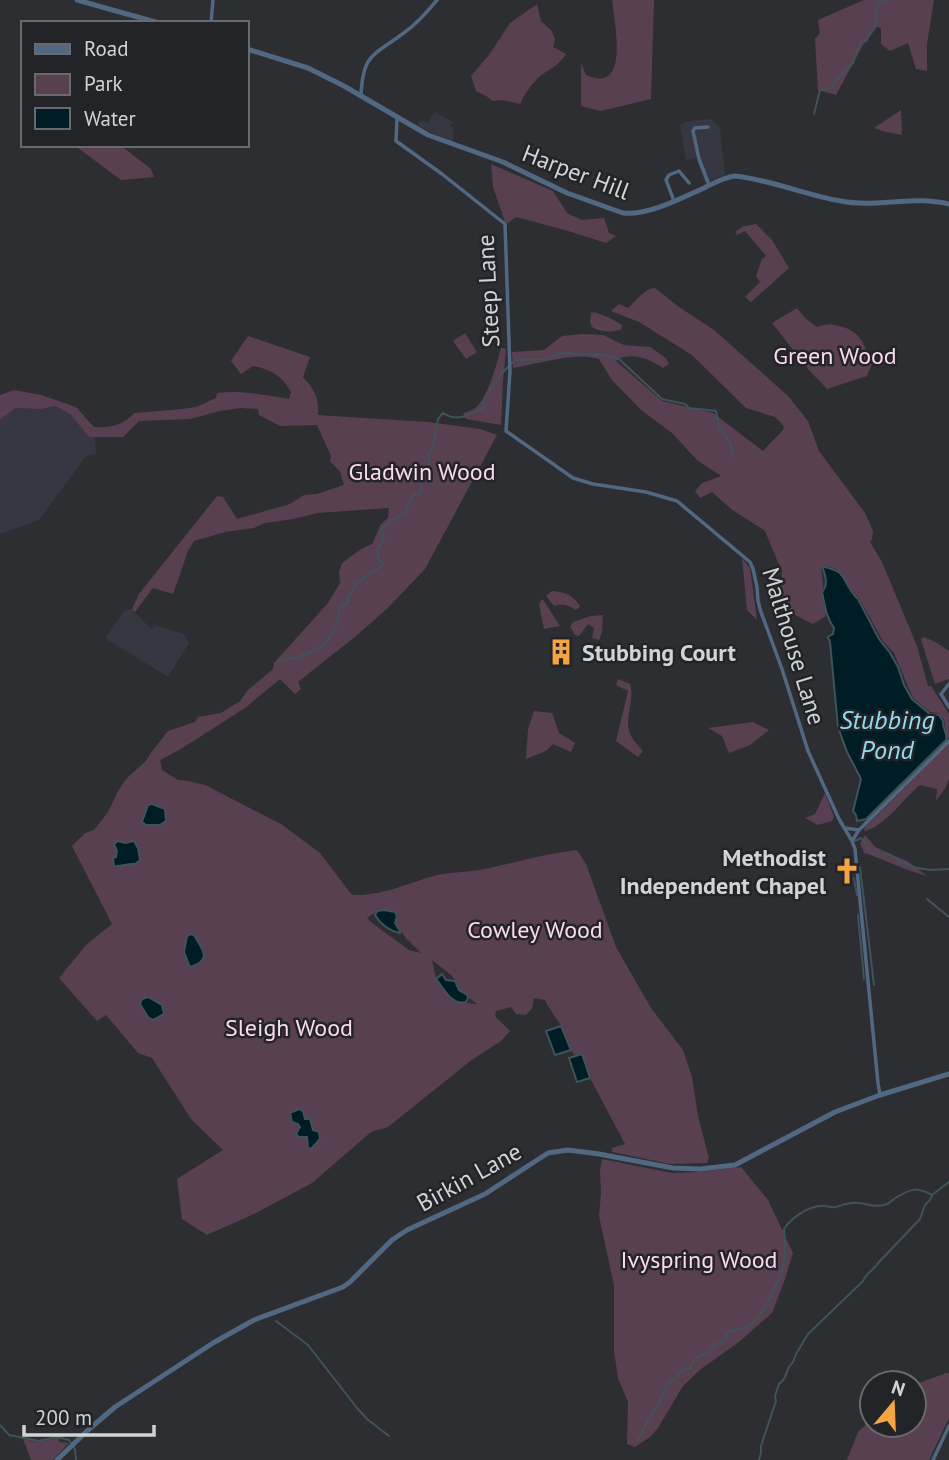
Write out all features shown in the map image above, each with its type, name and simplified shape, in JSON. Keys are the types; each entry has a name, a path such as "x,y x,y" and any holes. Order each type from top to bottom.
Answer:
{"street":[{"path":"77,0 152,21"},
{"path":"211,21 212,0"},
{"path":"361,95 362,80 370,58 418,22 437,0"},
{"name":"Harper Hill","path":"248,49 308,68 361,95 428,135 503,162 568,193 623,213 645,211 726,177 736,176 842,202 934,201 949,204"},
{"name":"Steep Lane","path":"397,118 396,141 505,224 510,370 506,431"},
{"path":"708,127 695,128 693,131 699,159 709,185"},
{"path":"674,201 666,180 669,175 679,171 689,183"},
{"name":"Malthouse Lane","path":"506,431 573,478 593,485 646,492 677,501 750,562 761,612 808,751 856,854 880,1095"},
{"path":"949,684 941,694 949,708"},
{"path":"852,841 859,830 949,741"},
{"path":"845,828 859,830"},
{"name":"Birkin Lane","path":"57,1460 115,1407 213,1343 254,1320 343,1287 392,1240 407,1230 485,1194 548,1153 568,1150 673,1168 700,1169 735,1165 828,1115 880,1095 949,1074"},
{"path":"933,1460 949,1426"}],"shaded area":[{"path":"435,112 453,122 450,126 454,128 453,143 418,126 420,121 428,123"},
{"path":"711,119 720,127 725,175 705,183 696,158 686,160 680,125 688,121"},
{"path":"55,406 70,414 89,437 95,437 96,454 86,456 39,520 0,534 0,420 15,408 41,409"},
{"path":"132,609 152,630 154,625 184,634 189,643 168,677 105,638 125,610"}],"green space":[{"path":"612,0 654,0 651,99 601,111 581,106 581,63 586,75 600,78 609,75 615,66 617,38"},
{"path":"864,0 934,0 927,44 927,71 916,69 908,43 890,51 881,44 881,28 877,27 863,45 836,95 818,90 815,39 820,33 818,20"},
{"path":"537,4 541,21 551,30 555,39 553,47 566,54 559,63 536,80 520,104 492,101 476,91 471,76 510,23"},
{"path":"901,110 902,135 874,128"},
{"path":"77,147 123,147 151,169 154,177 121,180"},
{"path":"491,164 553,191 567,213 582,220 604,218 609,233 616,236 606,243 516,217 508,223 505,222 493,187"},
{"path":"756,224 772,240 789,268 751,302 745,297 760,282 756,276 762,259 766,256 745,231 737,235 735,232 744,226"},
{"path":"655,288 714,330 788,396 808,421 819,451 865,513 873,531 870,542 882,562 917,646 928,686 931,686 949,714 949,738 947,739 944,719 913,698 894,653 883,641 859,598 836,569 821,565 826,616 813,624 785,610 781,594 782,572 765,531 731,509 712,492 700,498 695,491 702,483 721,476 697,460 672,433 641,410 612,380 599,359 567,358 513,368 512,352 544,350 562,336 603,335 624,345 650,347 666,358 669,364 663,368 633,356 616,361 662,401 713,413 763,451 783,430 784,426 775,417 746,408 692,355 639,322 611,311 619,304 628,308 644,293"},
{"name":"Green Wood","path":"797,308 817,327 828,324 853,331 864,345 872,364 867,376 827,389 772,323"},
{"path":"591,313 622,325 621,330 606,332 592,327"},
{"path":"465,333 477,352 466,359 453,341"},
{"path":"248,336 310,357 303,377 315,394 318,415 428,422 480,429 497,435 425,569 389,607 298,682 301,689 295,694 280,679 245,708 160,760 162,770 178,780 205,785 281,824 320,853 352,895 385,891 437,875 480,870 577,850 586,864 616,947 651,1008 683,1050 692,1077 698,1116 709,1158 707,1163 670,1164 612,1152 612,1148 625,1144 590,1078 582,1055 575,1056 545,1000 534,998 532,1008 526,1015 516,1014 511,1007 496,1011 495,1016 510,1031 501,1041 473,1059 388,1127 371,1132 312,1183 207,1235 182,1219 177,1179 223,1150 191,1119 152,1058 138,1053 106,1015 97,1021 59,978 86,945 112,924 72,846 85,833 94,830 108,812 127,778 146,761 168,731 195,722 198,717 221,713 240,701 247,691 273,669 274,663 328,603 340,583 342,563 372,544 381,524 388,518 389,508 317,513 194,541 173,594 153,588 135,612 132,609 139,594 217,496 223,497 237,519 290,504 304,495 317,494 344,485 340,472 330,461 331,456 317,425 280,426 259,415 258,409 241,408 190,419 139,421 123,437 89,437 70,414 55,406 41,409 15,408 0,420 0,395 14,390 41,395 76,407 94,427 121,423 134,413 196,407 216,398 217,393 244,393 289,399 291,392 275,374 253,366 241,374 231,361","holes":["377,911 397,916 395,923 421,953 409,950 367,918","432,960 451,975 459,990 477,1004 454,1002 436,979"]},
{"path":"501,348 506,349 501,425 466,419 463,413 479,405 487,390"},
{"path":"742,558 750,568 757,620 747,610"},
{"path":"552,591 565,593 577,602 579,608 575,610 565,605 554,606 546,596"},
{"path":"542,599 560,626 544,629 539,604"},
{"path":"603,615 599,640 592,638 594,628 588,624 579,636 575,635 570,627 573,622"},
{"path":"924,637 949,651 949,679 935,684 921,639"},
{"path":"618,679 630,684 628,725 631,736 643,751 638,757 616,741 628,691 616,685"},
{"path":"534,711 552,713 559,733 575,743 571,752 553,744 546,751 526,759 528,729"},
{"path":"753,722 769,730 750,745 729,753 722,736 708,728"},
{"path":"949,743 949,779 936,801 937,789 920,785 887,818 864,831 865,827"},
{"path":"825,793 834,817 832,821 818,825 805,818 815,814"},
{"path":"865,835 875,847 909,862 927,876 864,853 860,843"},
{"name":"Ivyspring Wood","path":"602,1159 672,1173 741,1167 768,1200 793,1253 772,1313 683,1386 658,1428 635,1447 627,1444 628,1402 618,1378 614,1351 614,1285 599,1216"},
{"path":"949,1373 949,1418 929,1460 847,1460 858,1432 858,1439 928,1439 928,1380"},
{"path":"59,1438 59,1442 69,1443 53,1460 31,1460 23,1439 38,1442"}],"water":[{"name":"Stubbing Pond","path":"822,566 840,573 898,667 912,699 930,714 939,715 946,735 946,740 866,819 857,821 853,811 861,779 838,727 828,637 833,634 834,628 827,615 822,592 826,583"},
{"path":"148,805 165,809 166,821 160,825 146,825 142,822"},
{"path":"118,841 134,841 140,860 135,864 114,866 113,858 116,857 117,851 114,844"},
{"path":"377,911 395,912 395,923 400,933 386,927 377,919"},
{"path":"191,934 204,954 201,961 190,967 184,952 187,936"},
{"path":"442,974 446,980 455,981 459,990 467,995 466,1002 457,1002 449,996 436,979"},
{"path":"148,997 162,1005 164,1014 153,1020 140,1004 142,999"},
{"path":"561,1026 571,1050 555,1055 546,1031"},
{"path":"582,1054 590,1078 577,1082 569,1058"},
{"path":"299,1109 303,1111 305,1119 310,1119 313,1130 319,1132 320,1139 311,1149 308,1148 307,1137 299,1137 296,1134 300,1127 298,1124 292,1122 290,1113"}],"waterway":[{"path":"814,114 820,90 832,88 853,63 860,43 866,41 874,27 878,5 886,0"},
{"path":"279,661 312,651 328,639 334,631 340,607 348,603 348,596 355,588 356,582 381,567 383,562 378,559 378,554 384,540 382,529 406,512 412,496 421,492 419,480 428,474 429,454 438,419 443,413 459,417 485,407 483,401 501,374 515,360 546,359 558,353 605,355 619,359 662,399 685,404 689,408 716,411 720,429 730,442 733,457"},
{"path":"855,841 861,838 871,853 887,854 912,867 949,869"},
{"path":"860,867 874,985"},
{"path":"854,878 857,895"},
{"path":"927,899 949,917"},
{"path":"858,915 864,979"},
{"path":"759,1460 779,1384 808,1334 863,1281 920,1219 932,1195 949,1182"},
{"path":"638,1440 659,1405 660,1398 666,1392 668,1383 676,1379 683,1369 690,1368 697,1358 709,1353 714,1346 725,1340 727,1333 749,1325 761,1314 784,1262 784,1229 795,1218 804,1211 820,1206 836,1207 854,1203 884,1205 911,1190 932,1195"},
{"path":"276,1321 308,1345 357,1408 389,1436"},
{"path":"0,1425 9,1435 39,1441 57,1437 69,1440 75,1449 76,1460"}],"place":[{"name":"Stubbing Court","path":"561,652"},
{"name":"Methodist Independent Chapel","path":"847,871"}],"park label":[{"name":"Gladwin Wood","path":"422,471"},
{"name":"Cowley Wood","path":"535,929"},
{"name":"Sleigh Wood","path":"289,1027"}]}
